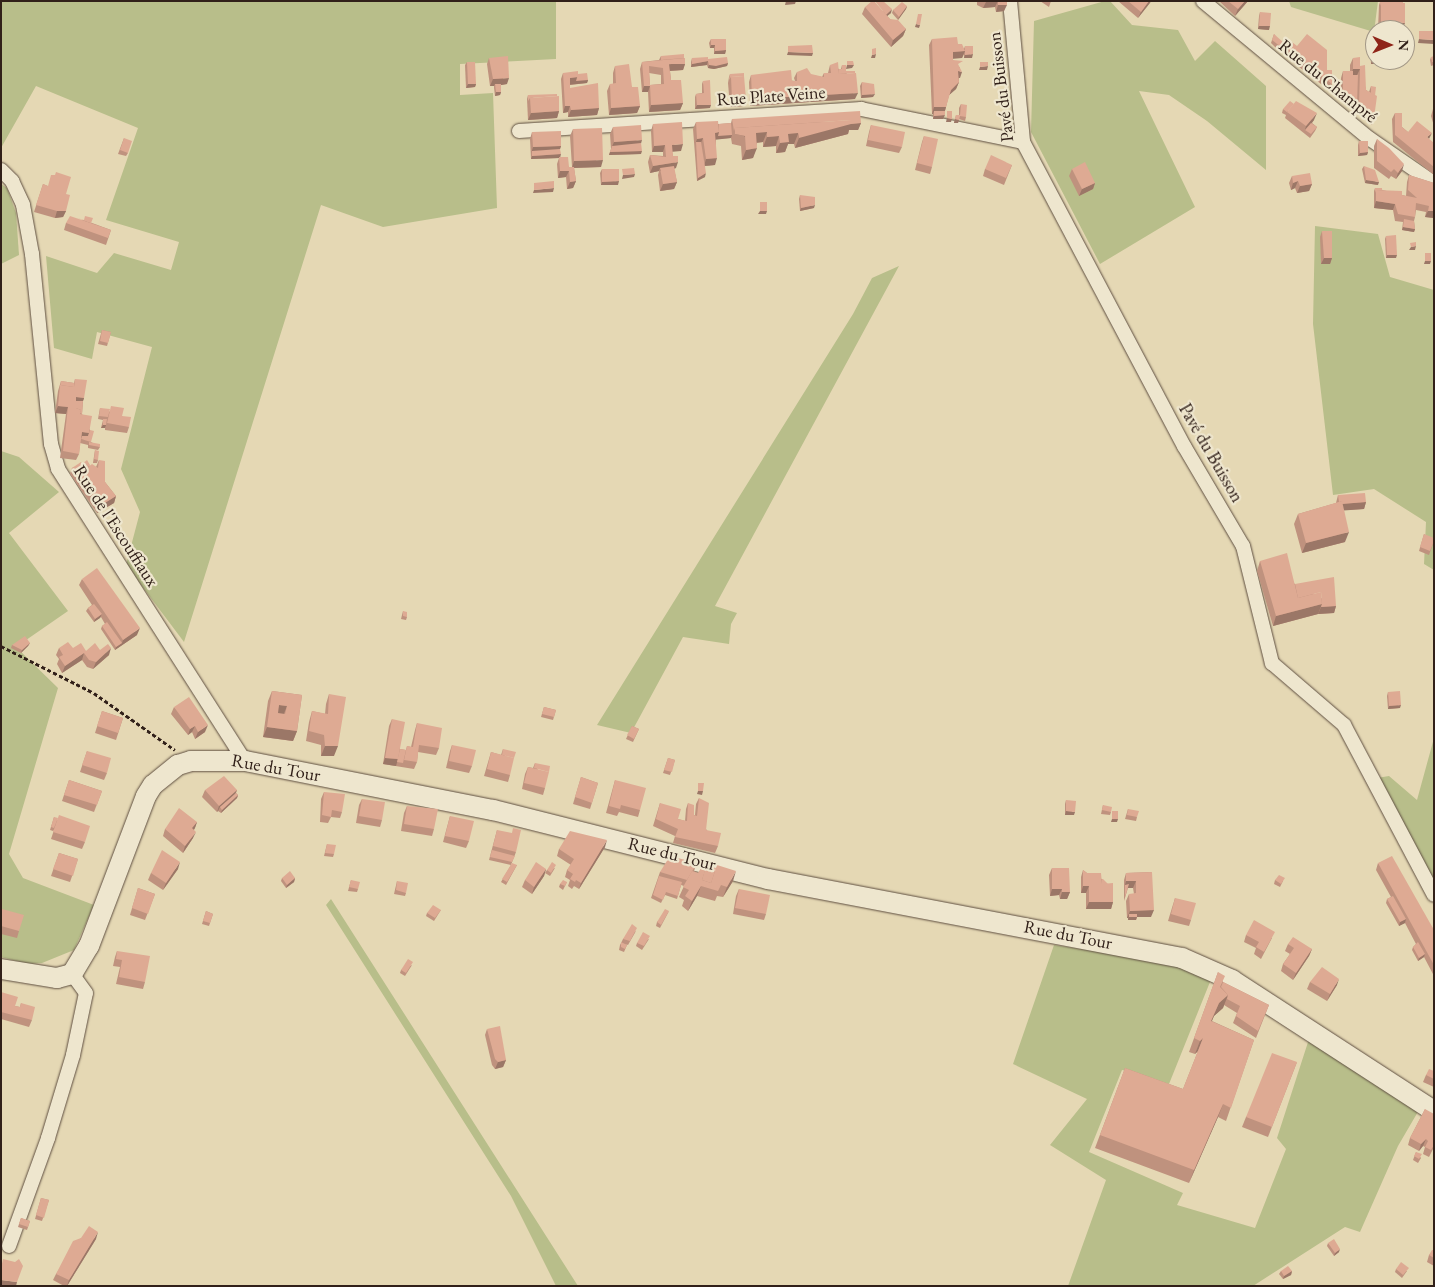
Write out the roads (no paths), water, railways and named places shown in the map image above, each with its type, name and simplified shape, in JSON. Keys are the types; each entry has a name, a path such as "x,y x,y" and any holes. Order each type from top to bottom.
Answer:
{"street":[{"name":"Pavé du Buisson","path":"1010,1 1023,142 1184,446 1243,546 1272,663 1344,725 1434,895"},
{"name":"Rue du Champré","path":"1203,1 1370,139 1434,183"},
{"name":"Rue Plate Veine","path":"519,131 861,109 1023,142"},
{"name":"Rue de l'Escouffiaux","path":"1,170 12,181 23,205 32,254 51,444 58,469 245,761"},
{"name":"Rue du Tour","path":"72,974 82,961 107,902 146,796 164,774 191,761 245,761 502,813 787,883 1182,958 1232,980 1434,1111"},
{"path":"1,969 57,978 72,974 86,993 73,1055 48,1138 9,1246"}]}
